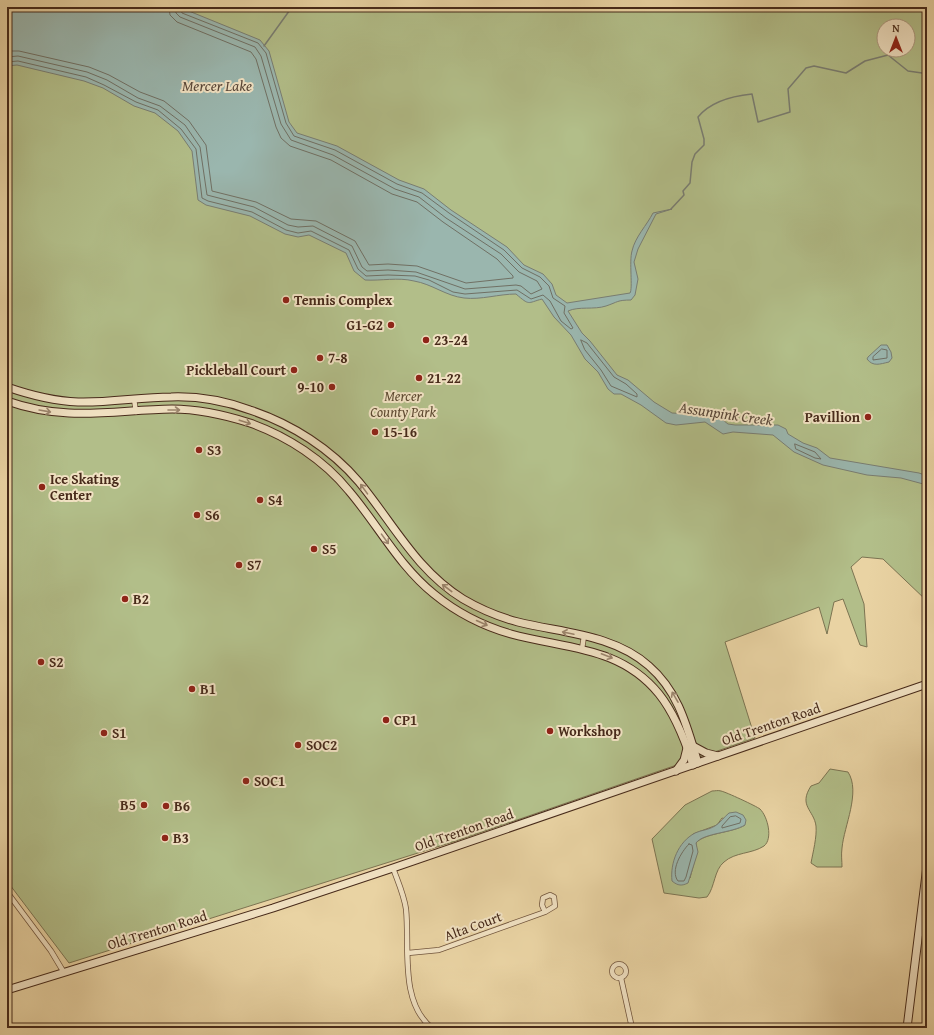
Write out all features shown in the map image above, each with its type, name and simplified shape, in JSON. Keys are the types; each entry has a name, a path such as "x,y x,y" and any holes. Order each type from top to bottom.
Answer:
{"street":[{"path":"7,387 33,395 62,401 92,402 171,397 202,398 236,405 281,422 316,444 347,470 360,483 413,556 432,576 454,593 476,606 502,617 601,640 623,648 641,659 659,675 678,703 696,764"},
{"path":"134,399 136,412"},
{"path":"7,401 30,408 61,413 92,414 171,410 206,412 237,419 279,436 308,453 341,482 403,564 423,585 447,604 473,619 500,630 582,649 616,660 635,671 648,682 668,706 690,747 718,756"},
{"path":"582,649 584,636"},
{"name":"Old Trenton Road","path":"7,990 63,971 273,908 927,684"},
{"path":"676,770 684,760 690,747"},
{"path":"907,1028 927,866"},
{"path":"393,868 406,910 410,988 413,1001 419,1014 432,1028"},
{"path":"7,892 51,951 63,971"},
{"name":"Alta Court","path":"408,953 439,950 544,912"},
{"path":"621,978 632,1028"}],"green space":[{"name":"Mercer County Park","path":"7,7 927,7 927,601 883,559 862,557 851,567 864,604 867,647 860,645 843,599 834,602 827,634 819,607 725,642 755,738 456,841 69,963 7,881"},
{"path":"830,769 848,772 852,780 853,789 851,809 843,839 842,867 817,867 811,863 816,826 806,803 806,798 811,786 819,783"},
{"path":"712,791 720,791 741,799 760,809 767,822 769,833 767,843 759,849 733,856 724,862 718,869 712,888 707,897 699,898 664,893 652,839 685,805","holes":["722,818 745,825 733,830 705,837 696,843 697,852 690,878 693,834 717,825"]}],"water":[{"name":"Mercer Lake","path":"7,7 179,7 260,40 269,51 289,122 297,133 337,146 399,180 424,189 451,210 507,247 524,265 543,274 552,284 556,295 567,303 630,293 631,256 636,241 653,213 672,209 656,214 638,249 634,262 638,279 635,295 631,300 620,301 597,308 568,311 582,333 617,375 628,380 654,402 672,413 719,417 728,424 735,425 778,425 786,429 788,434 803,443 817,448 830,458 919,473 927,476 927,485 901,478 867,475 823,465 794,452 773,435 733,432 723,434 705,422 676,425 666,423 641,405 621,394 614,394 608,389 598,372 585,359 571,335 554,317 542,299 526,302 516,294 464,298 408,280 365,280 354,271 346,253 309,235 298,237 285,234 250,216 206,205 198,200 192,151 178,131 155,113 134,106 103,88 84,81 17,65 7,66"},
{"path":"881,345 887,345 891,352 892,358 889,362 883,364 874,364 869,362 867,359 868,357"},
{"path":"736,812 743,815 746,820 745,825 733,830 705,837 696,843 698,852 688,883 680,885 672,881 672,867 674,860 684,842 695,833 715,826 729,813"}],"waterway":[{"path":"264,46 292,7"},
{"path":"671,209 684,195 683,191 690,183 692,162 695,154 704,145 704,139 698,117 716,103 737,96 752,94 758,122 790,112 788,89 806,68 814,66 846,73 865,61 888,55 908,71 922,73 927,76"}],"place":[{"name":"Tennis Complex","path":"286,300"},
{"name":"G1-G2","path":"391,325"},
{"name":"23-24","path":"426,340"},
{"name":"7-8","path":"320,358"},
{"name":"Pickleball Court","path":"294,370"},
{"name":"21-22","path":"419,378"},
{"name":"9-10","path":"332,387"},
{"name":"Pavillion","path":"868,417"},
{"name":"15-16","path":"375,432"},
{"name":"S3","path":"199,450"},
{"name":"Ice Skating Center","path":"42,487"},
{"name":"S4","path":"260,500"},
{"name":"S6","path":"197,515"},
{"name":"S5","path":"314,549"},
{"name":"S7","path":"239,565"},
{"name":"B2","path":"125,599"},
{"name":"S2","path":"41,662"},
{"name":"B1","path":"192,689"},
{"name":"CP1","path":"386,720"},
{"name":"Workshop","path":"550,731"},
{"name":"S1","path":"104,733"},
{"name":"SOC2","path":"298,745"},
{"name":"SOC1","path":"246,781"},
{"name":"B5","path":"144,805"},
{"name":"B6","path":"166,806"},
{"name":"B3","path":"165,838"}],"water label":[{"name":"Assunpink Creek","path":"726,414"}]}
